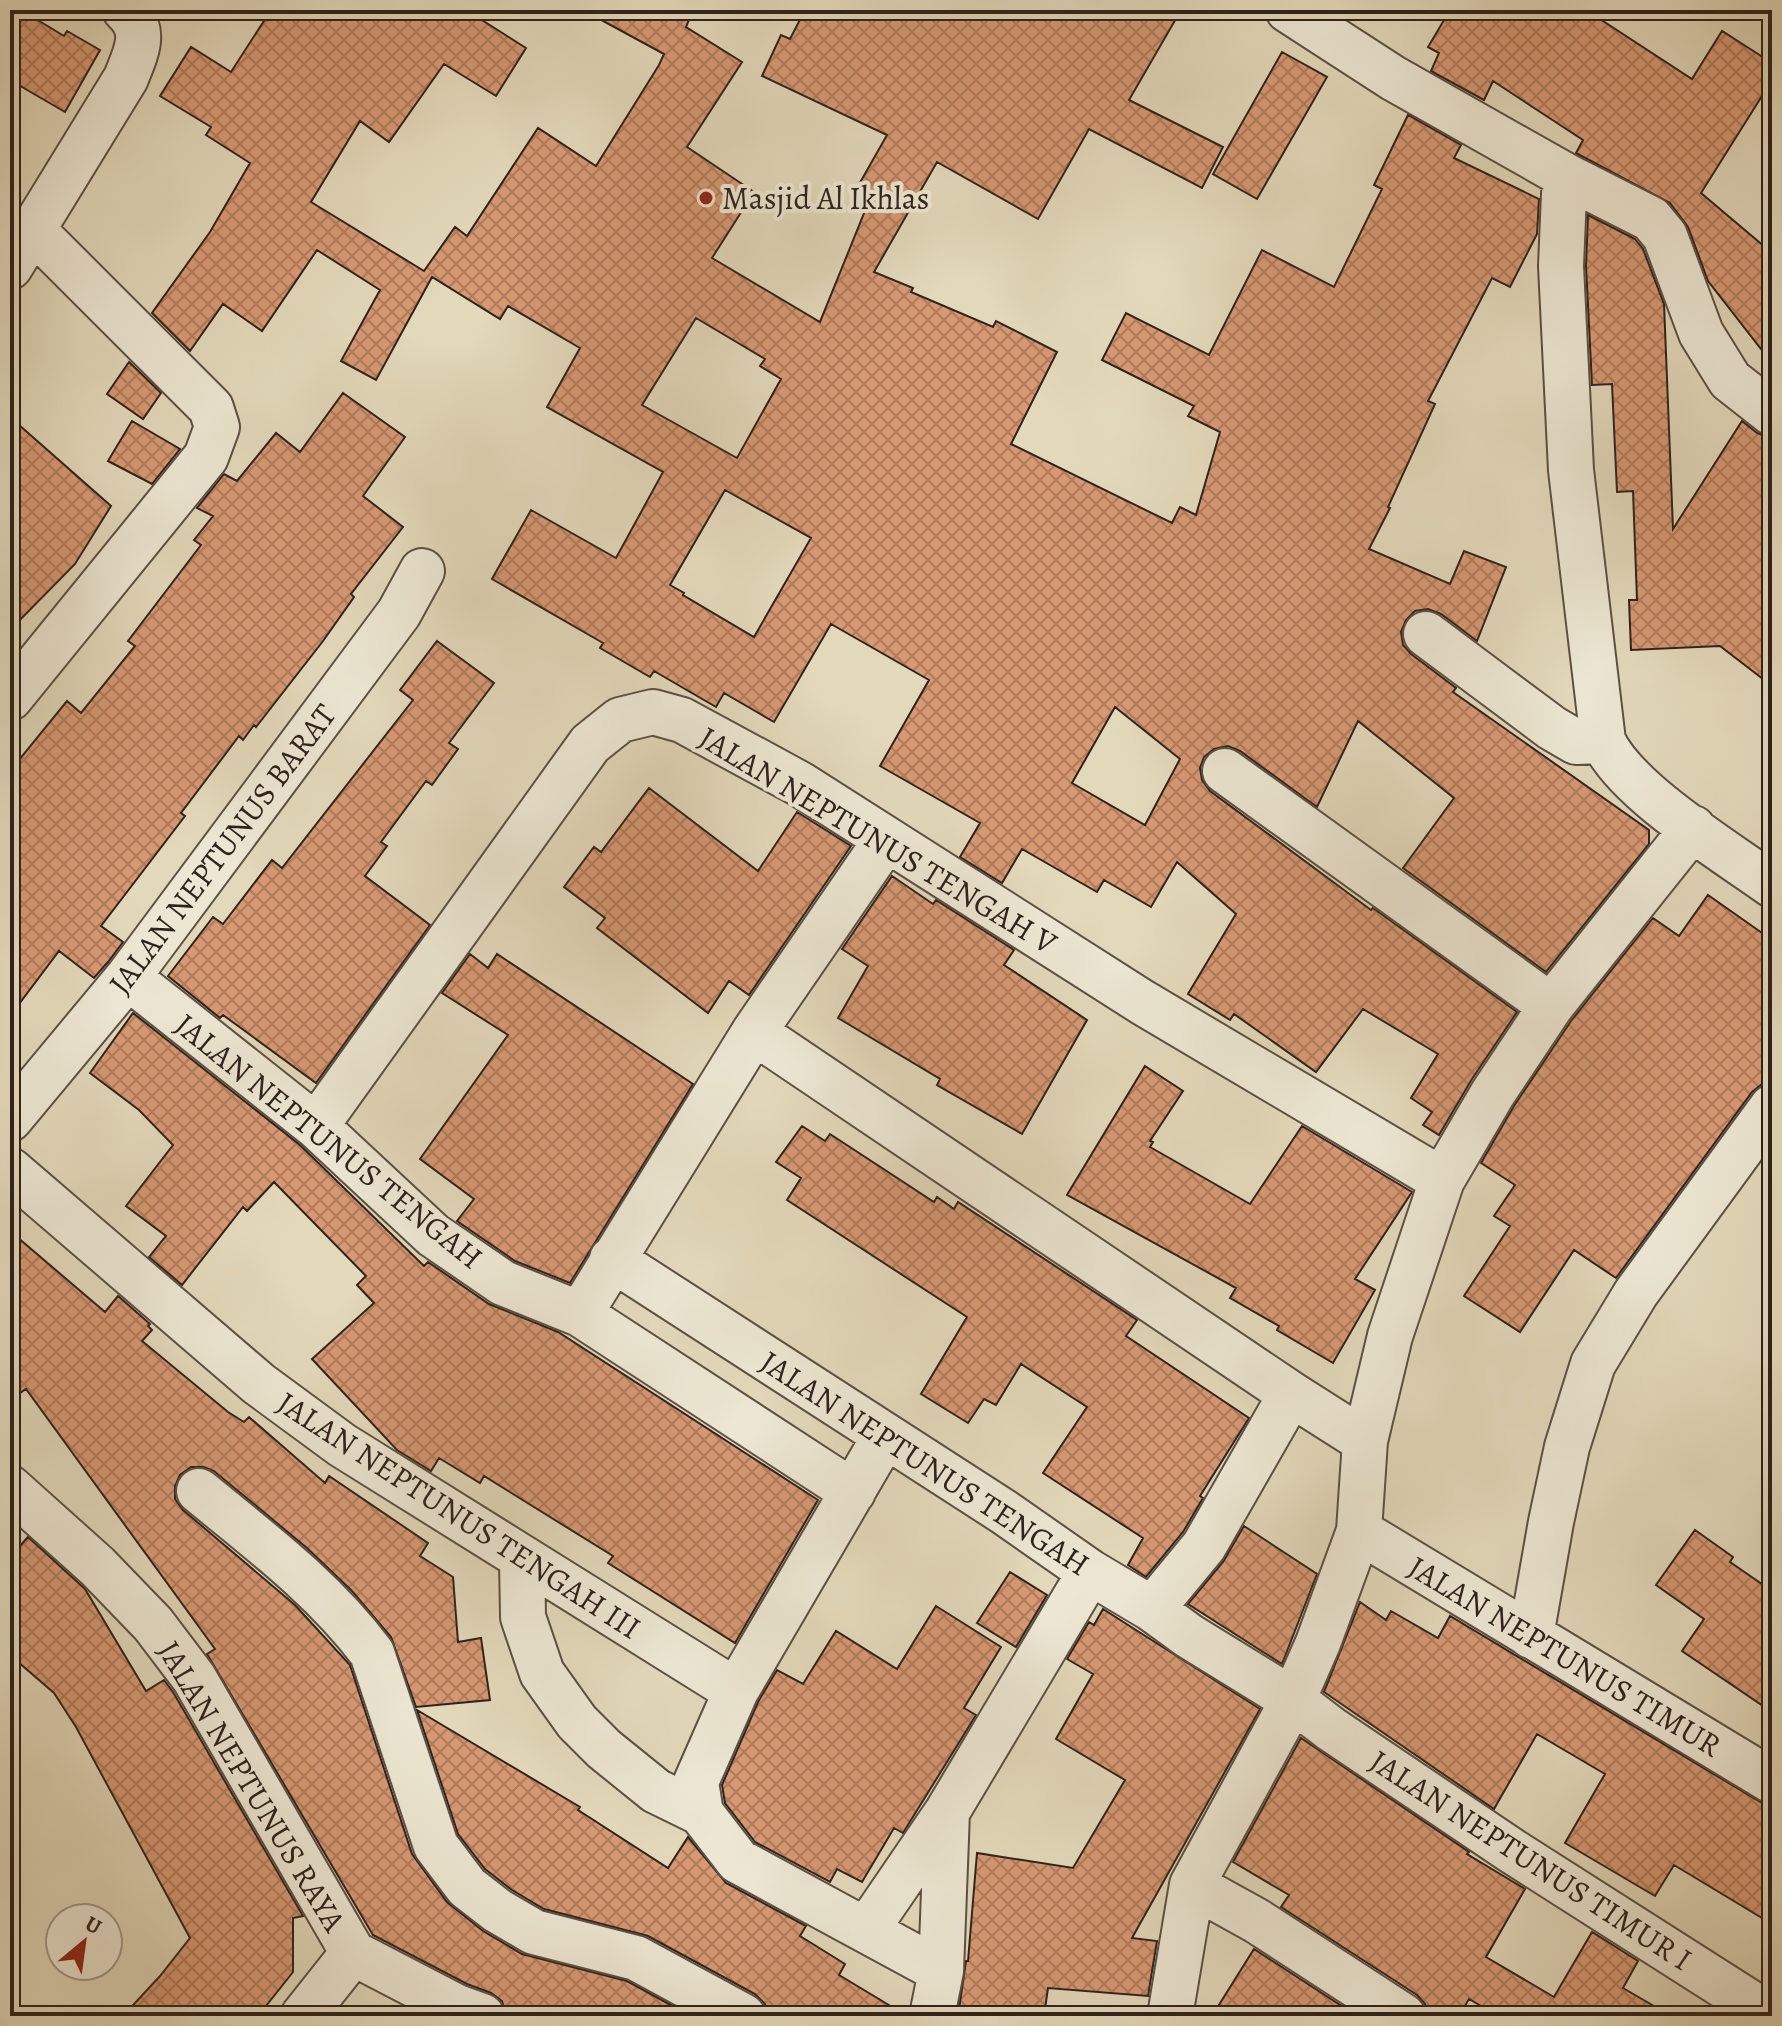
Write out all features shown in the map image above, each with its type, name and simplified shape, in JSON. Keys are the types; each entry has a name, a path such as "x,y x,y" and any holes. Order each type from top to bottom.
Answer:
{"street":[{"path":"10,267 31,228 126,78 139,33 135,19 125,10"},
{"path":"1288,10 1393,78 1568,177 1651,219 1665,236 1701,333 1730,380 1769,404"},
{"path":"1568,177 1564,194 1561,266 1571,470 1603,741 1626,775 1772,885"},
{"path":"10,698 206,457 217,427 211,408 31,228"},
{"name":"JALAN NEPTUNUS BARAT","path":"10,1119 128,977 399,613 422,571"},
{"path":"1426,634 1552,728 1576,742 1603,741"},
{"name":"JALAN NEPTUNUS TENGAH V","path":"316,1126 590,744 620,720 653,712 682,720 800,784 1142,1002 1442,1180"},
{"path":"1225,771 1551,1006"},
{"path":"1170,2016 1192,1885 1293,1700 1318,1643 1359,1531 1365,1441 1390,1336 1442,1180 1493,1093 1551,1006 1693,828"},
{"path":"580,1314 754,1032 886,840"},
{"name":"JALAN NEPTUNUS TENGAH","path":"128,977 316,1126 433,1235 503,1283 580,1314 853,1492"},
{"path":"754,1032 1365,1441"},
{"path":"1531,1636 1567,1447 1593,1364 1636,1293 1772,1107"},
{"name":"JALAN NEPTUNUS TENGAH III","path":"10,1170 259,1384 342,1445 736,1691"},
{"name":"JALAN NEPTUNUS TENGAH","path":"612,1259 1004,1512 1090,1572 1293,1700"},
{"path":"1152,1609 1204,1546 1291,1394"},
{"path":"701,1813 696,1782 736,1691 885,1436"},
{"name":"JALAN NEPTUNUS RAYA","path":"10,1488 107,1575 153,1624 194,1678 353,1953 457,2007 482,2016"},
{"path":"199,1491 290,1565 353,1628 372,1653 436,1846 467,1887 498,1911 534,1932 636,1958 743,2016"},
{"name":"JALAN NEPTUNUS TIMUR","path":"1359,1531 1772,1781"},
{"path":"522,1560 523,1617 542,1673 577,1722 604,1749 656,1791 701,1813 738,1861 941,1971"},
{"path":"867,1929 947,1812 1090,1572"},
{"name":"JALAN NEPTUNUS TIMUR I","path":"1293,1700 1512,1851 1769,2008"},
{"path":"932,2016 941,1971 947,1812"},
{"path":"1192,1885 1257,1921 1403,2016"},
{"path":"303,2016 353,1953"}],"building":[{"path":"10,10 21,10 64,36 67,31 100,50 65,112 10,80"},
{"path":"271,10 466,10 526,48 496,96 444,64 389,142 360,121 311,202 424,271 455,227 467,236 538,128 596,166 659,65 664,54 583,10 693,10 686,27 742,62 687,147 754,192 712,258 820,322 871,196 857,188 887,135 762,76 781,35 790,39 805,10 1181,10 1129,100 1223,147 1202,188 1089,129 1038,219 937,162 874,272 913,288 911,292 993,327 996,321 1057,352 1011,444 1172,523 1180,507 1196,515 1220,432 1188,416 1194,406 1102,360 1126,313 1209,355 1262,250 1334,287 1382,189 1374,185 1408,115 1461,145 1454,158 1539,199 1537,234 1510,287 1492,278 1428,401 1435,404 1369,549 1450,584 1464,551 1506,567 1477,641 1441,614 1428,609 1415,611 1406,620 1401,632 1403,645 1456,688 1453,692 1649,830 1649,844 1546,972 1403,868 1454,798 1358,721 1317,807 1240,751 1228,746 1214,749 1204,757 1200,768 1202,780 1210,791 1371,910 1373,908 1517,1012 1439,1135 1423,1125 1432,1112 1411,1098 1438,1054 1363,1009 1316,1072 1234,1014 1230,1020 1188,994 1236,914 1177,862 1151,907 1104,880 1097,892 1022,849 1002,883 960,857 980,823 880,766 929,680 831,624 774,722 724,693 716,707 654,671 650,677 600,648 603,643 492,579 531,510 616,558 663,472 547,407 580,348 508,306 500,319 432,277 376,380 341,361 380,290 317,250 262,331 223,304 190,351 152,313 210,232 250,163 206,135 211,127 160,96 191,47 231,72","holes":["696,318 765,359 760,366 781,379 737,458 642,405","725,490 811,538 754,637 670,585","1115,707 1180,759 1145,825 1072,783"]},
{"path":"1450,10 1586,10 1692,79 1722,31 1772,63 1772,80 1701,193 1772,253 1772,363 1708,281 1688,227 1670,203 1576,153 1583,140 1493,81 1484,100 1431,71 1439,53 1428,47"},
{"path":"1282,52 1327,77 1257,199 1213,174"},
{"path":"1588,215 1635,239 1643,249 1664,304 1673,529 1742,421 1757,433 1772,439 1772,686 1720,646 1631,650 1629,600 1637,600 1633,491 1617,492 1612,384 1592,385 1586,266"},
{"path":"129,362 161,393 143,419 107,394"},
{"path":"343,393 405,437 363,496 403,527 351,594 354,597 323,641 256,727 254,725 243,740 239,736 181,813 185,816 101,926 123,942 108,962 94,978 59,951 10,1016 10,771 67,701 81,713 135,646 128,641 201,545 194,540 213,516 197,508 224,474 237,481 276,433 300,452"},
{"path":"10,417 111,506 75,564 10,630"},
{"path":"132,421 180,449 152,484 108,461"},
{"path":"437,641 494,683 449,743 458,749 432,785 426,781 381,842 387,846 365,876 430,925 316,1083 223,1015 220,1018 168,976 213,917 223,924 272,860 282,868 413,700 400,690"},
{"path":"649,788 758,871 797,812 851,846 749,995 729,981 708,1013 597,928 605,918 564,887 594,847 601,852"},
{"path":"892,876 933,904 936,900 1014,950 1004,965 1087,1020 1022,1134 937,1085 940,1079 838,1018 868,966 842,949"},
{"path":"1708,895 1772,940 1772,1078 1752,1092 1616,1278 1574,1250 1520,1332 1464,1296 1510,1226 1494,1216 1515,1185 1481,1163 1514,1106 1571,1021 1653,918 1679,936"},
{"path":"470,954 488,968 497,954 693,1084 570,1283 515,1261 457,1221 474,1199 420,1159 508,1035 442,993"},
{"path":"133,1013 300,1145 424,1266 428,1262 489,1304 558,1332 818,1500 735,1643 608,1563 613,1556 484,1476 480,1483 439,1458 431,1471 397,1450 312,1359 374,1303 357,1285 366,1276 274,1182 247,1211 243,1207 182,1285 149,1257 166,1236 126,1206 173,1145 139,1110 90,1073"},
{"path":"1145,1066 1183,1091 1150,1141 1153,1142 1150,1147 1250,1204 1302,1126 1412,1192 1355,1279 1375,1290 1333,1363 1277,1330 1279,1326 1230,1298 1236,1288 1067,1195"},
{"path":"802,1126 825,1141 830,1134 934,1202 937,1197 954,1209 958,1202 1137,1320 1126,1336 1249,1418 1200,1496 1203,1498 1183,1532 1146,1577 1128,1565 1143,1538 1043,1473 1087,1407 1021,1364 996,1405 984,1399 968,1423 921,1394 967,1317 787,1200 801,1178 776,1162"},
{"path":"10,1231 105,1312 118,1296 150,1324 148,1326 152,1330 142,1341 228,1412 244,1422 249,1417 325,1483 329,1476 428,1543 420,1556 453,1577 458,1642 481,1638 490,1700 416,1707 391,1637 352,1591 307,1548 214,1471 191,1467 180,1475 175,1486 175,1499 183,1510 295,1605 350,1665 412,1854 447,1902 483,1931 522,1954 627,1981 691,2016 506,2016 502,2001 491,1993 467,1984 373,1935 207,1654 215,1649 26,1389 10,1400"},
{"path":"1244,1526 1317,1574 1282,1664 1188,1604 1223,1562"},
{"path":"1695,1530 1733,1557 1730,1562 1772,1591 1772,1712 1682,1651 1704,1619 1656,1585"},
{"path":"28,1537 85,1589 146,1691 164,1680 173,1692 303,1916 293,1918 293,1972 258,2016 123,2016 190,1938 76,1727 54,1693 10,1655 10,1557"},
{"path":"1010,1572 1047,1595 1016,1647 977,1623"},
{"path":"1360,1602 1386,1620 1391,1611 1438,1638 1450,1616 1772,1809 1772,1924 1674,1865 1655,1896 1565,1843 1605,1774 1537,1734 1494,1809 1324,1692"},
{"path":"936,1606 1001,1647 964,1708 976,1715 903,1833 894,1828 862,1882 837,1869 830,1882 755,1842 725,1803 722,1785 758,1702 777,1670 803,1684 836,1631 897,1669"},
{"path":"1103,1609 1260,1709 1132,1938 1157,1941 1148,1996 1048,1988 1044,2016 958,2016 968,1961 977,1853 1073,1868 1125,1780 1056,1739 1093,1674 1067,1659 1089,1622 1094,1625"},
{"path":"417,1710 580,1807 578,1810 668,1868 688,1837 726,1883 806,1926 800,1936 845,1964 839,1975 907,2016 768,2016 765,2004 755,1994 648,1936 544,1909 512,1890 485,1869 458,1834"},
{"path":"1301,1738 1469,1852 1467,1854 1525,1889 1486,1957 1554,1997 1592,1932 1638,1961 1623,1988 1671,2016 1498,2016 1469,1999 1459,2016 1428,2016 1425,2004 1417,1995 1281,1907 1289,1895 1233,1862"},
{"path":"1254,1949 1357,2016 1212,2016"}],"place":[{"name":"Masjid Al Ikhlas","path":"706,198"}]}
